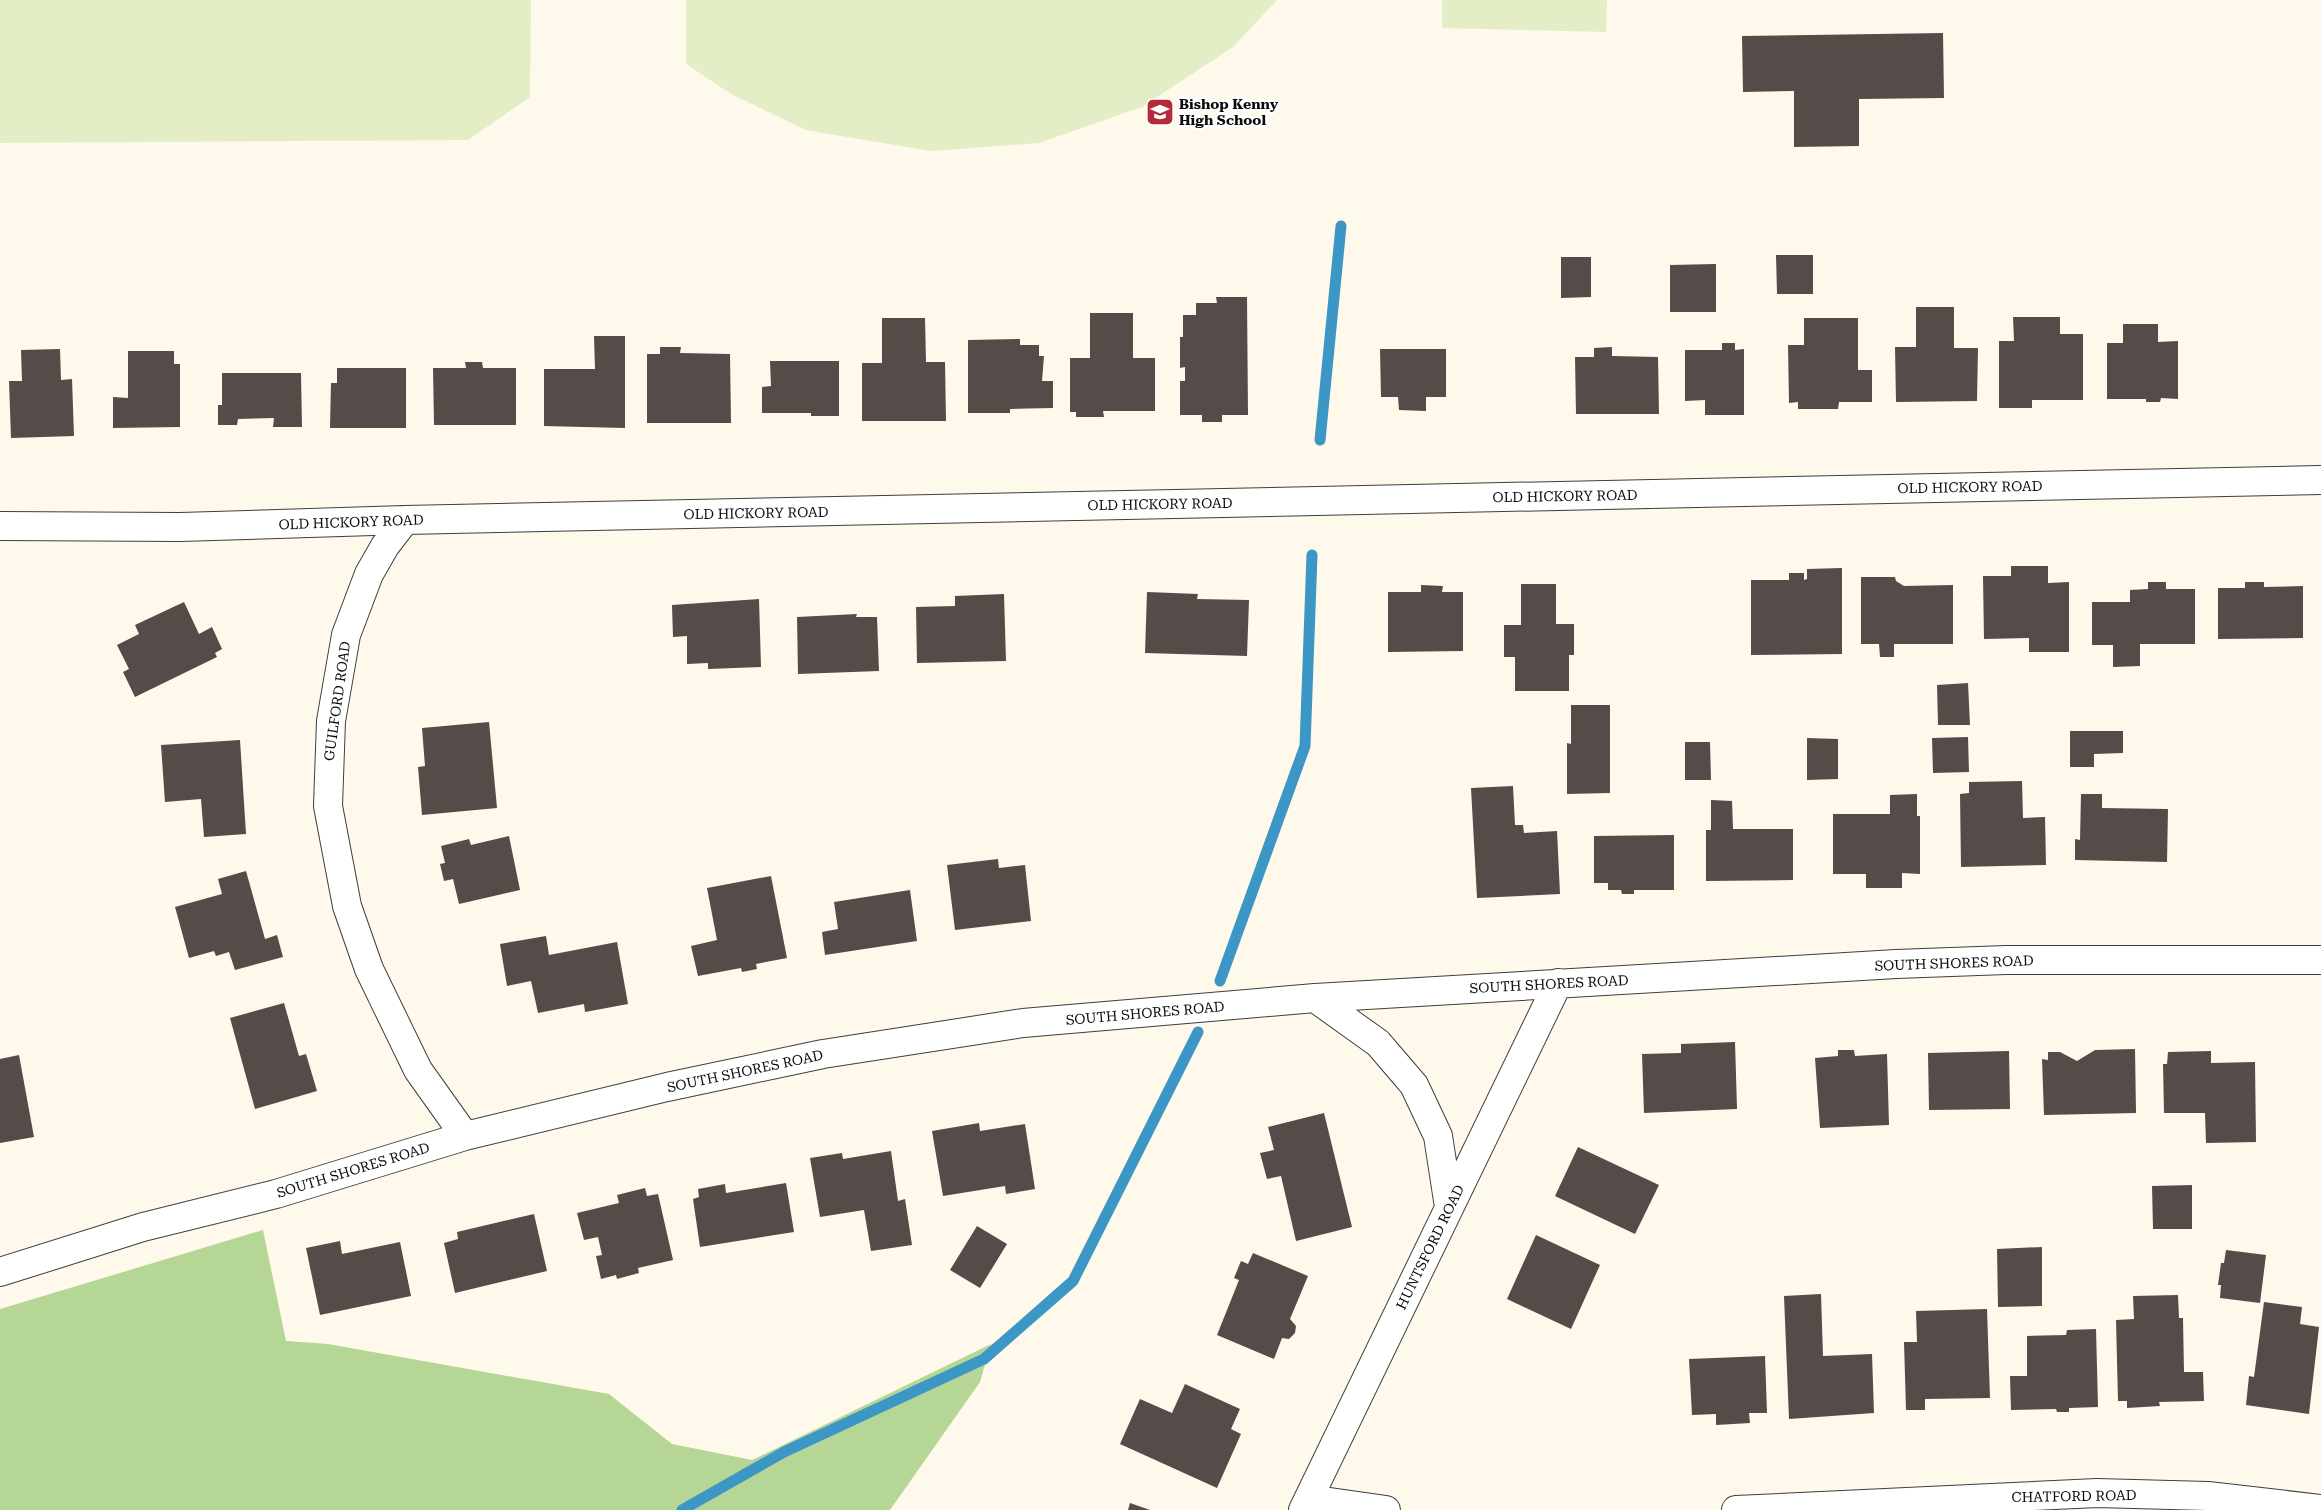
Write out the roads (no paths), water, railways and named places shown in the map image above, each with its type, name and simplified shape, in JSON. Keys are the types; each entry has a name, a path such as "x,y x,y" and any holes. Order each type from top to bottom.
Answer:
{"street":[{"name":"OLD HICKORY ROAD","path":"0,526 180,527 405,520 2321,480"},
{"name":"GUILFORD ROAD","path":"405,520 385,546 369,574 346,635 332,721 328,806 347,906 369,969 418,1070 465,1136"},
{"name":"SOUTH SHORES ROAD","path":"0,1272 143,1227 276,1194 465,1136 667,1087 823,1054 1023,1023 1315,998 1558,983 2006,960 2321,960"},
{"name":"HUNTSFORD ROAD","path":"1306,1504 1558,983"},
{"path":"1315,998 1378,1043 1414,1085 1438,1136 1449,1207"},
{"name":"CHATFORD ROAD","path":"1736,1510 2097,1493 2208,1496 2321,1509"},
{"path":"1306,1504 1386,1510"}],"waterway":[{"path":"1320,440 1341,226"},
{"path":"1220,981 1305,746 1312,555"},
{"path":"682,1510 784,1452 984,1359 1073,1281 1198,1032"}],"place":[{"name":"Bishop Kenny High School","path":"1160,112"}]}
